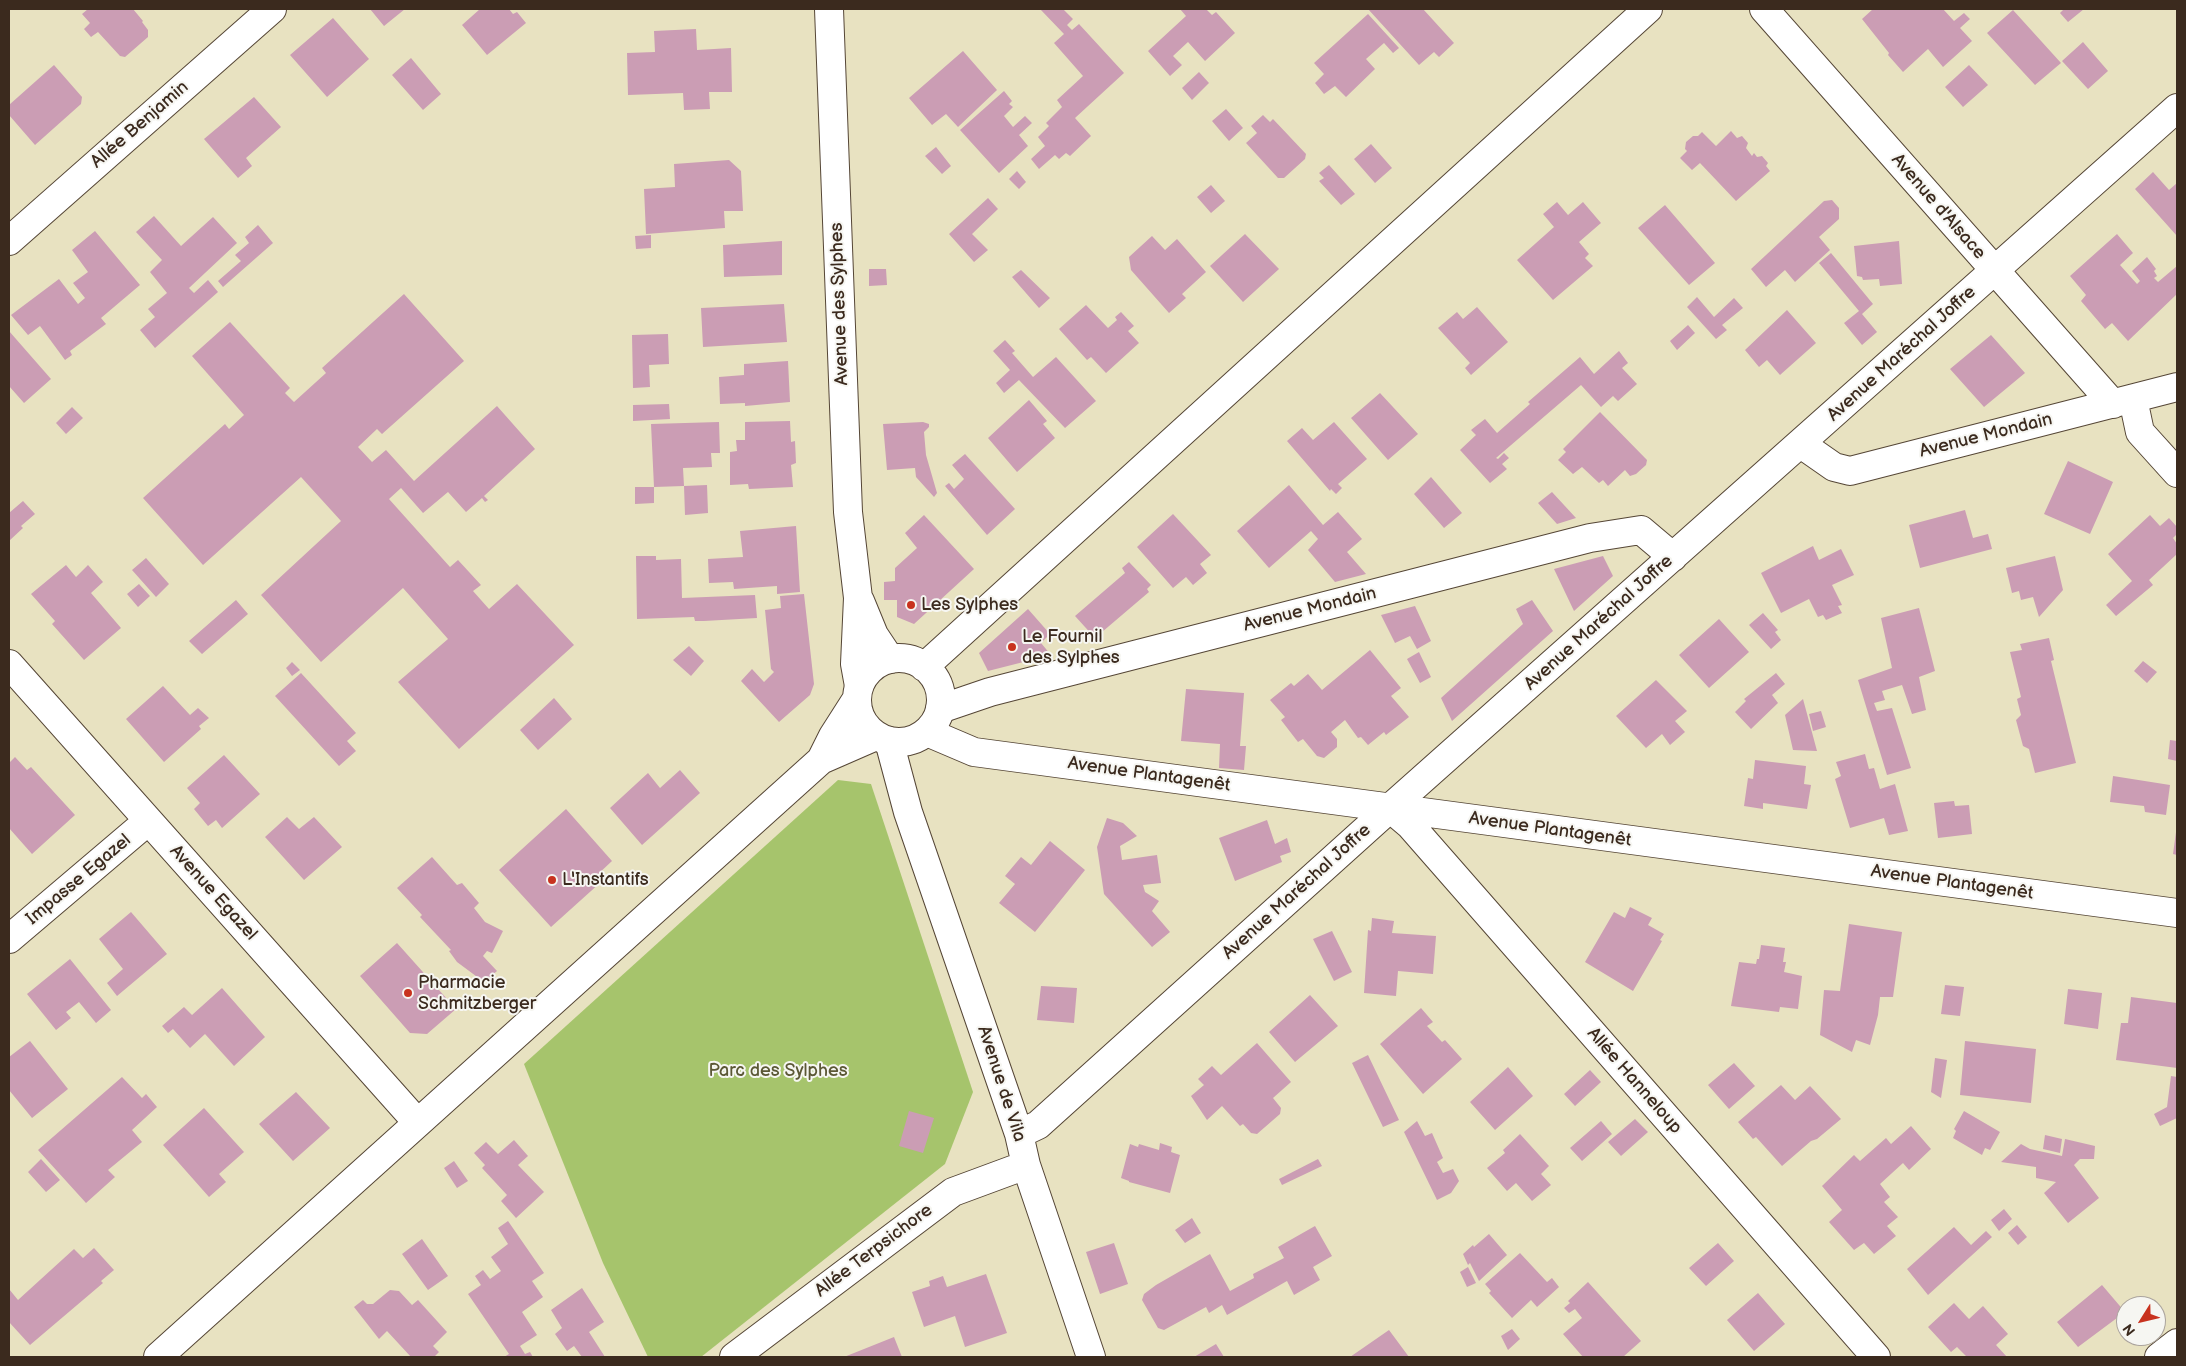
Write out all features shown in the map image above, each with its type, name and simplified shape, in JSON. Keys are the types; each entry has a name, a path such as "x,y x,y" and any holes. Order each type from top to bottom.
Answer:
{"street":[{"name":"Allée Benjamin","path":"9,241 272,9"},
{"name":"Avenue des Sylphes","path":"829,9 848,512 858,598 855,664 858,693"},
{"path":"924,668 1648,9"},
{"name":"Avenue d'Alsace","path":"1764,9 1995,271 2123,402 2140,432 2177,473"},
{"name":"Avenue Maréchal Joffre","path":"1019,1134 1038,1125 1390,808 1802,444 2177,108"},
{"name":"Avenue Mondain","path":"1802,444 1834,467 1850,471 2123,402 2177,386"},
{"name":"Avenue Mondain","path":"940,709 990,692 1590,538 1641,530 1672,557"},
{"name":"Avenue des Sylphes","path":"858,598 874,635 890,658"},
{"path":"158,1357 821,760 858,693 866,673 890,658 904,658 918,662 937,682 941,695 940,709 936,721 921,736 902,743 882,738 866,726 859,714 858,693"},
{"name":"Avenue Egazel","path":"9,664 417,1122"},
{"name":"Avenue Plantagenêt","path":"921,736 974,752 2177,913"},
{"name":"Avenue de Vila","path":"908,812 907,772 910,754 921,736"},
{"path":"821,760 882,738"},
{"name":"Avenue de Vila","path":"882,738 1019,1134 1026,1165 1091,1357"},
{"name":"Allée Hanneloup","path":"1390,808 1410,825 1876,1357"},
{"name":"Impasse Egazel","path":"9,939 148,820"},
{"name":"Allée Terpsichore","path":"734,1357 953,1192 1026,1165"},
{"path":"2159,1357 2177,1343"}],"green space":[{"name":"Parc des Sylphes","path":"838,780 871,784 973,1092 945,1164 701,1357 648,1357 603,1263 524,1064"}],"building":[{"path":"88,9 133,9 148,30 148,37 125,57 120,56 98,32 91,37 84,29 90,23 82,14"},
{"path":"370,9 405,9 384,26"},
{"path":"480,9 509,9 513,14 517,12 526,23 487,55 462,25"},
{"path":"1040,9 1063,9 1073,19 1067,25 1072,30 1079,24 1124,73 1075,118 1091,136 1070,156 1066,153 1059,159 1055,155 1039,169 1031,159 1045,146 1038,137 1049,126 1046,123 1062,107 1057,100 1083,76 1054,43 1064,34"},
{"path":"1180,9 1206,9 1212,15 1216,12 1235,33 1205,61 1188,42 1173,56 1182,65 1170,76 1148,51 1186,16"},
{"path":"1368,9 1423,9 1454,43 1439,57 1434,52 1419,65"},
{"path":"1873,9 1943,9 1954,21 1964,13 1970,19 1960,28 1972,41 1943,67 1928,49 1903,72 1862,19"},
{"path":"2064,9 2084,9 2068,22 2060,13"},
{"path":"2013,10 2061,63 2035,85 1987,33"},
{"path":"1368,14 1399,48 1393,53 1384,43 1366,59 1375,69 1346,97 1335,86 1324,94 1315,83 1324,74 1314,63"},
{"path":"333,18 369,59 327,97 290,55"},
{"path":"696,29 697,50 731,48 732,92 709,92 710,109 684,110 683,93 628,95 627,53 655,52 654,31"},
{"path":"2083,42 2108,71 2088,89 2062,61"},
{"path":"963,51 997,90 958,127 946,114 932,125 909,98"},
{"path":"411,58 441,94 423,110 392,75"},
{"path":"54,65 82,97 81,104 35,145 9,115 9,105"},
{"path":"1969,65 1988,85 1963,107 1945,87"},
{"path":"1199,72 1209,83 1192,100 1182,88"},
{"path":"1004,91 1012,101 1009,104 1013,107 1004,116 1013,127 1025,116 1032,123 1019,135 1028,146 999,173 960,130"},
{"path":"254,97 281,127 246,158 252,166 238,178 204,139"},
{"path":"1226,109 1243,128 1229,141 1212,121"},
{"path":"1263,115 1270,122 1273,119 1306,154 1305,159 1284,178 1278,178 1246,143 1257,133 1251,126"},
{"path":"1731,131 1737,138 1742,136 1748,143 1746,148 1752,156 1754,153 1757,157 1762,156 1768,163 1766,166 1770,171 1736,201 1700,163 1692,170 1680,158 1687,151 1685,149 1686,142 1693,136 1698,136 1702,132 1716,146"},
{"path":"1371,144 1392,168 1375,183 1354,159"},
{"path":"936,147 951,166 942,174 925,156"},
{"path":"729,160 741,171 743,211 724,211 725,228 646,234 644,189 675,187 674,164"},
{"path":"1329,165 1355,194 1341,205 1319,181 1324,178 1319,173"},
{"path":"1017,171 1026,182 1019,189 1009,179"},
{"path":"2153,172 2169,190 2177,183 2177,236 2135,189"},
{"path":"1211,185 1225,201 1211,213 1197,197"},
{"path":"988,198 998,209 972,234 988,250 974,262 949,234"},
{"path":"1832,200 1839,208 1839,219 1819,237 1830,250 1795,282 1785,270 1766,287 1751,269 1824,201"},
{"path":"1557,202 1568,215 1583,202 1601,223 1579,242 1589,254 1585,258 1593,266 1553,300 1517,260 1554,227 1543,214"},
{"path":"1665,205 1715,263 1689,285 1638,228"},
{"path":"154,216 181,246 213,217 237,243 189,288 194,293 208,280 218,292 155,348 140,330 155,317 148,309 167,293 150,272 162,260 136,232"},
{"path":"258,225 273,243 223,287 218,281 241,261 235,255 249,243 245,237"},
{"path":"95,231 140,285 101,318 106,324 70,351 72,355 65,360 40,326 28,335 11,315 59,279 78,304 85,298 73,283 88,272 72,250"},
{"path":"1245,234 1279,269 1243,302 1210,266"},
{"path":"2117,234 2133,253 2120,265 2137,284 2140,281 2132,271 2147,257 2156,269 2154,271 2157,276 2154,278 2158,282 2177,266 2177,294 2128,341 2112,323 2105,329 2081,301 2086,295 2070,276"},
{"path":"651,235 651,248 636,249 635,236"},
{"path":"1152,236 1165,250 1177,239 1206,272 1182,294 1186,298 1169,313 1131,270 1129,257"},
{"path":"782,241 782,275 724,277 723,245"},
{"path":"1899,241 1902,284 1880,286 1879,279 1863,280 1862,277 1857,276 1854,246"},
{"path":"1831,253 1873,304 1862,314 1877,332 1862,345 1844,323 1859,311 1819,263"},
{"path":"869,269 886,269 887,285 869,286"},
{"path":"1021,270 1050,298 1039,308 1012,277"},
{"path":"404,294 464,361 382,434 377,429 358,447 372,462 386,450 414,481 497,406 535,449 484,496 488,500 485,502 482,498 466,512 448,492 423,513 401,488 389,499 450,567 458,560 481,585 473,591 489,609 517,584 574,645 459,749 398,682 448,639 403,588 321,662 261,595 341,521 301,477 203,565 143,498 225,424 229,429 244,415 192,356 230,322 290,388 285,393 294,402 326,373 322,368"},
{"path":"1697,297 1714,317 1734,298 1743,308 1722,325 1727,330 1716,339 1687,307"},
{"path":"784,304 787,342 703,347 701,308"},
{"path":"1086,305 1108,328 1117,320 1115,317 1121,312 1134,326 1128,331 1139,343 1106,373 1091,357 1087,360 1059,329"},
{"path":"1477,307 1508,342 1471,375 1465,368 1470,363 1438,328 1457,312 1463,319"},
{"path":"1787,310 1816,343 1780,375 1767,360 1759,367 1745,350"},
{"path":"1688,325 1695,333 1677,350 1670,341"},
{"path":"9,331 51,379 24,403 9,386"},
{"path":"668,334 669,364 649,365 650,387 633,388 632,335"},
{"path":"1991,335 2025,373 1984,407 1950,369"},
{"path":"1005,340 1015,351 1012,353 1033,377 1056,357 1096,401 1065,428 1019,380 1004,393 996,383 1010,370 993,351"},
{"path":"1619,351 1628,363 1622,368 1637,384 1618,401 1613,396 1601,407 1581,385 1496,458 1498,459 1504,453 1509,458 1502,464 1507,469 1490,483 1460,450 1476,435 1471,430 1485,419 1497,433 1530,404 1528,402 1580,357 1594,374"},
{"path":"788,361 790,402 745,406 745,403 720,404 719,377 744,375 744,364"},
{"path":"1380,393 1418,434 1388,460 1351,418"},
{"path":"1029,400 1047,421 1043,424 1055,438 1017,472 988,438"},
{"path":"669,404 670,419 633,421 633,405"},
{"path":"72,407 83,418 66,434 56,423"},
{"path":"1600,412 1647,460 1646,465 1636,474 1630,476 1625,470 1608,486 1603,480 1599,483 1582,467 1573,474 1558,460 1566,452 1563,449"},
{"path":"790,421 791,442 795,441 796,463 791,465 793,487 749,489 748,484 730,485 730,452 737,451 736,440 745,440 745,422"},
{"path":"719,422 720,453 711,453 712,467 683,468 684,486 654,487 651,424"},
{"path":"923,422 929,424 929,427 924,432 926,455 937,493 934,497 916,477 915,468 887,470 883,424"},
{"path":"1334,422 1367,459 1338,484 1342,488 1336,494 1331,489 1330,491 1287,441 1302,428 1313,440"},
{"path":"965,454 1015,509 987,535 945,486 949,483 954,489 964,479 952,465"},
{"path":"2068,461 2113,482 2090,534 2044,514"},
{"path":"1431,477 1462,513 1444,528 1414,494"},
{"path":"707,485 708,513 685,515 684,486"},
{"path":"1289,485 1323,525 1338,512 1362,539 1347,552 1366,574 1335,582 1308,550 1318,539 1311,531 1269,568 1237,531"},
{"path":"635,487 654,487 654,503 635,504"},
{"path":"1552,492 1576,518 1557,524 1538,503"},
{"path":"23,501 35,514 21,526 23,528 9,541 9,513"},
{"path":"1965,510 1973,538 1988,534 1992,549 1920,568 1909,525"},
{"path":"1173,514 1211,555 1200,564 1207,573 1193,585 1186,577 1173,588 1137,547"},
{"path":"924,515 974,569 914,624 897,617 897,600 884,600 884,582 895,581 895,568 917,548 905,533"},
{"path":"2150,515 2160,526 2169,518 2177,527 2177,534 2173,538 2177,544 2177,554 2149,580 2153,585 2116,616 2106,605 2132,581 2108,554"},
{"path":"796,526 800,592 777,594 777,586 734,589 733,582 709,583 708,559 743,557 740,531"},
{"path":"1813,546 1819,560 1841,549 1854,575 1832,585 1842,605 1838,606 1842,613 1826,620 1823,615 1818,617 1809,599 1781,613 1761,573"},
{"path":"636,556 656,556 656,560 681,559 682,598 755,595 757,618 704,621 695,621 694,617 637,619"},
{"path":"1603,556 1613,576 1574,611 1554,569"},
{"path":"2055,556 2063,590 2039,617 2033,597 2021,600 2019,591 2012,593 2006,568"},
{"path":"146,558 169,584 156,597 132,570"},
{"path":"1129,562 1151,585 1147,589 1149,592 1095,638 1075,616 1125,573 1122,568"},
{"path":"66,565 76,577 88,565 103,582 91,593 121,628 84,660 52,624 55,621 31,594"},
{"path":"139,584 150,596 138,607 127,594"},
{"path":"804,594 814,684 810,695 779,722 741,681 752,669 764,682 774,672 771,669 765,610 781,608 780,596"},
{"path":"236,600 248,614 202,654 189,641"},
{"path":"1532,600 1553,631 1452,721 1441,698 1523,624 1516,609"},
{"path":"1415,606 1431,641 1417,649 1410,636 1395,643 1381,615"},
{"path":"1919,608 1935,671 1919,677 1926,710 1912,714 1902,685 1882,691 1885,700 1874,703 1877,711 1892,708 1911,768 1887,775 1858,680 1892,668 1881,618"},
{"path":"1028,609 1050,634 1041,643 1051,655 988,671 979,653"},
{"path":"1763,613 1778,630 1775,632 1781,640 1771,649 1749,625"},
{"path":"1719,619 1749,652 1709,688 1679,655"},
{"path":"2049,638 2054,660 2051,661 2076,763 2035,773 2029,749 2023,746 2016,720 2021,715 2017,699 2021,697 2010,652 2022,650 2020,644"},
{"path":"689,646 704,661 691,676 673,660"},
{"path":"1370,650 1401,688 1391,696 1409,717 1386,735 1384,732 1368,745 1361,737 1358,738 1345,720 1331,732 1337,739 1337,747 1324,758 1317,756 1303,739 1298,742 1281,720 1285,717 1270,700 1291,683 1294,686 1308,674 1322,690"},
{"path":"1419,652 1431,677 1420,683 1407,659"},
{"path":"2143,661 2157,672 2147,683 2134,671"},
{"path":"292,662 300,670 292,676 286,668"},
{"path":"301,673 356,733 347,741 356,751 339,766 275,696"},
{"path":"1776,673 1785,684 1772,695 1778,703 1751,729 1735,712 1746,701 1744,699"},
{"path":"1656,680 1687,711 1675,721 1685,732 1670,745 1662,734 1646,748 1616,716"},
{"path":"163,686 190,715 198,708 209,718 199,726 201,729 164,762 126,719"},
{"path":"1186,689 1244,693 1240,746 1246,746 1244,770 1219,768 1220,744 1181,741"},
{"path":"554,698 572,719 538,750 520,730"},
{"path":"1803,699 1817,751 1793,750 1785,715"},
{"path":"1821,711 1826,727 1813,731 1809,714"},
{"path":"2170,740 2177,741 2177,761 2168,759"},
{"path":"1865,754 1869,769 1874,768 1880,789 1895,784 1908,831 1889,835 1884,818 1850,828 1835,779 1841,776 1836,762"},
{"path":"224,755 260,794 222,828 216,820 208,826 194,809 200,803 187,788"},
{"path":"15,757 27,770 31,767 75,815 32,854 9,828 9,763"},
{"path":"1755,760 1806,766 1804,784 1811,785 1807,809 1763,803 1763,809 1744,806 1748,778 1753,779"},
{"path":"680,770 700,793 642,845 610,808 648,773 660,788"},
{"path":"2113,776 2170,785 2166,815 2145,812 2144,806 2110,802"},
{"path":"1954,801 1955,806 1969,805 1972,834 1938,838 1934,803"},
{"path":"566,809 612,861 596,876 601,882 551,927 499,870"},
{"path":"287,817 299,829 314,817 342,847 304,880 265,837"},
{"path":"1107,818 1123,823 1137,836 1120,846 1122,860 1157,855 1161,883 1143,885 1145,892 1159,901 1152,911 1170,932 1152,947 1104,894 1097,847"},
{"path":"1267,820 1275,844 1287,838 1291,852 1280,856 1282,862 1235,881 1219,838"},
{"path":"2177,833 2177,855 2173,854"},
{"path":"1050,841 1085,870 1035,932 999,903 1015,884 1005,876 1021,857 1031,865"},
{"path":"432,857 457,885 462,883 479,903 474,908 485,922 503,931 492,953 487,951 483,956 497,971 484,982 457,962 449,951 451,950 420,917 422,915 397,888"},
{"path":"1630,907 1652,918 1648,925 1664,934 1660,940 1662,941 1633,991 1585,962 1614,912 1625,918"},
{"path":"131,912 167,954 117,996 107,983 123,969 99,939"},
{"path":"1372,918 1394,921 1392,933 1436,936 1433,974 1398,971 1396,996 1364,993 1368,930 1371,931"},
{"path":"1849,924 1902,932 1893,997 1880,997 1878,1015 1870,1045 1856,1040 1852,1052 1820,1035 1824,990 1840,991"},
{"path":"1332,931 1352,972 1334,981 1313,939"},
{"name":"Pharmacie Schmitzberger","path":"397,943 456,1009 427,1034 410,1033 360,976"},
{"path":"1761,945 1785,948 1783,962 1786,962 1784,972 1802,976 1798,1009 1780,1007 1779,1012 1731,1006 1739,962 1756,964 1757,959 1759,959"},
{"path":"70,959 111,1010 96,1023 79,1002 66,1012 71,1018 56,1030 27,994"},
{"path":"1945,985 1964,987 1960,1016 1941,1014"},
{"path":"1041,986 1077,988 1074,1023 1037,1020"},
{"path":"222,988 265,1037 234,1066 205,1034 190,1048 173,1029 168,1033 162,1026 184,1007 192,1015"},
{"path":"2068,989 2102,993 2098,1029 2064,1024"},
{"path":"1310,995 1338,1026 1295,1062 1269,1032"},
{"path":"2131,997 2177,1003 2177,1068 2116,1060 2121,1023 2128,1023"},
{"path":"1421,1008 1433,1022 1427,1026 1442,1042 1445,1040 1462,1059 1423,1094 1380,1044"},
{"path":"30,1041 68,1089 32,1118 9,1090 9,1057"},
{"path":"1965,1041 2036,1049 2031,1103 1960,1095"},
{"path":"1257,1043 1291,1082 1273,1098 1281,1108 1280,1114 1257,1134 1251,1133 1243,1124 1240,1126 1222,1106 1207,1120 1191,1096 1204,1085 1198,1079 1212,1066 1221,1075"},
{"path":"1368,1055 1399,1120 1383,1127 1352,1063"},
{"path":"1935,1058 1947,1060 1941,1098 1931,1092"},
{"path":"1734,1063 1755,1086 1729,1109 1708,1085"},
{"path":"1508,1067 1533,1096 1495,1130 1470,1102"},
{"path":"1590,1070 1601,1082 1575,1106 1564,1094"},
{"path":"2171,1076 2177,1077 2177,1118 2160,1126 2154,1114 2167,1107"},
{"path":"122,1077 142,1098 146,1094 157,1107 132,1130 142,1142 108,1170 115,1177 86,1203 38,1150"},
{"path":"1781,1085 1795,1100 1810,1086 1841,1119 1782,1166 1756,1137 1753,1139 1738,1122"},
{"path":"296,1092 330,1128 293,1161 259,1124"},
{"path":"204,1108 244,1152 219,1174 226,1182 209,1197 163,1145"},
{"path":"909,1111 934,1118 923,1153 899,1146"},
{"path":"1964,1111 2000,1132 1990,1150 1985,1148 1982,1155 1953,1138 1956,1131 1954,1129"},
{"path":"1635,1119 1648,1132 1621,1156 1608,1142"},
{"path":"1417,1121 1425,1136 1432,1133 1443,1158 1437,1162 1443,1173 1453,1169 1459,1181 1451,1193 1437,1200 1404,1132"},
{"path":"1601,1121 1612,1134 1582,1161 1570,1148"},
{"path":"1911,1126 1931,1149 1909,1170 1903,1163 1880,1184 1890,1197 1884,1202 1898,1217 1887,1226 1896,1236 1874,1254 1864,1243 1854,1250 1829,1222 1842,1210 1822,1186 1854,1155 1860,1161 1886,1138 1891,1144"},
{"path":"1520,1134 1549,1166 1541,1174 1551,1185 1532,1201 1516,1183 1507,1191 1487,1168 1505,1153 1503,1150"},
{"path":"2045,1135 2062,1139 2060,1153 2043,1149"},
{"path":"2065,1139 2095,1146 2094,1159 2080,1159 2074,1165 2099,1198 2068,1223 2044,1193 2056,1182 2036,1178 2036,1167 2001,1162 2021,1144 2030,1149 2062,1156"},
{"path":"514,1140 528,1156 518,1165 544,1192 516,1218 501,1201 507,1195 482,1168 485,1165 474,1153 486,1142 498,1154"},
{"path":"1160,1143 1172,1147 1171,1152 1180,1155 1170,1193 1121,1178 1130,1144 1138,1147 1139,1144 1159,1150"},
{"path":"41,1159 60,1180 46,1192 28,1172"},
{"path":"1318,1159 1322,1166 1282,1185 1279,1179"},
{"path":"454,1161 468,1181 457,1188 444,1168"},
{"path":"2004,1209 2012,1219 1999,1231 1991,1220"},
{"path":"1192,1218 1201,1233 1185,1243 1175,1230"},
{"path":"508,1221 544,1273 532,1281 543,1297 522,1312 537,1335 520,1346 525,1354 530,1352 533,1357 504,1357 509,1354 468,1294 481,1285 475,1276 483,1270 490,1279 501,1271 491,1257 508,1244 498,1228"},
{"path":"2017,1225 2027,1237 2018,1245 2008,1233"},
{"path":"1315,1226 1332,1256 1313,1267 1320,1280 1294,1295 1287,1281 1227,1315 1222,1305 1209,1313 1206,1307 1164,1330 1158,1328 1142,1300 1144,1294 1156,1285 1210,1254 1230,1291 1254,1278 1253,1274 1284,1258 1278,1247"},
{"path":"1954,1227 1971,1245 1986,1231 1992,1237 1928,1295 1907,1269"},
{"path":"1489,1234 1507,1255 1479,1281 1463,1254"},
{"path":"422,1239 448,1276 428,1290 402,1254"},
{"path":"1114,1243 1128,1284 1100,1294 1086,1252"},
{"path":"1718,1243 1734,1261 1706,1286 1689,1268"},
{"path":"94,1248 114,1270 101,1281 103,1283 30,1345 9,1322 9,1289 18,1300 74,1249 83,1258"},
{"path":"1520,1253 1547,1282 1552,1278 1559,1287 1537,1307 1531,1300 1512,1318 1489,1293 1491,1291 1485,1284"},
{"path":"1468,1267 1476,1283 1467,1287 1460,1272"},
{"path":"986,1274 1007,1333 965,1347 955,1316 924,1327 912,1292 930,1286 929,1281 943,1276 947,1287"},
{"path":"1588,1282 1641,1341 1623,1357 1583,1357 1563,1334 1582,1318 1575,1309 1569,1313 1564,1308 1570,1303 1568,1301"},
{"path":"2102,1285 2116,1301 2116,1319 2078,1347 2057,1322"},
{"path":"582,1288 604,1322 589,1332 605,1357 582,1357 574,1346 567,1351 555,1334 562,1328 551,1310"},
{"path":"390,1290 399,1291 412,1305 418,1300 447,1332 433,1346 439,1352 434,1357 411,1357 387,1331 379,1339 354,1307 363,1300 367,1304 373,1304"},
{"path":"1758,1293 1785,1324 1754,1351 1727,1320"},
{"path":"1954,1303 1969,1319 1983,1306 2008,1334 1996,1345 2007,1357 1967,1357 1957,1347 1951,1352 1928,1327"},
{"path":"1512,1329 1520,1339 1508,1350 1501,1336"},
{"path":"1389,1330 1409,1357 1350,1357"},
{"path":"894,1337 902,1357 844,1357"},
{"path":"1216,1344 1224,1357 1194,1357"}],"place":[{"name":"Les Sylphes","path":"911,605"},
{"name":"Le Fournil des Sylphes","path":"1012,647"},
{"name":"L'Instantifs","path":"552,880"},
{"name":"Pharmacie Schmitzberger","path":"408,993"}]}
